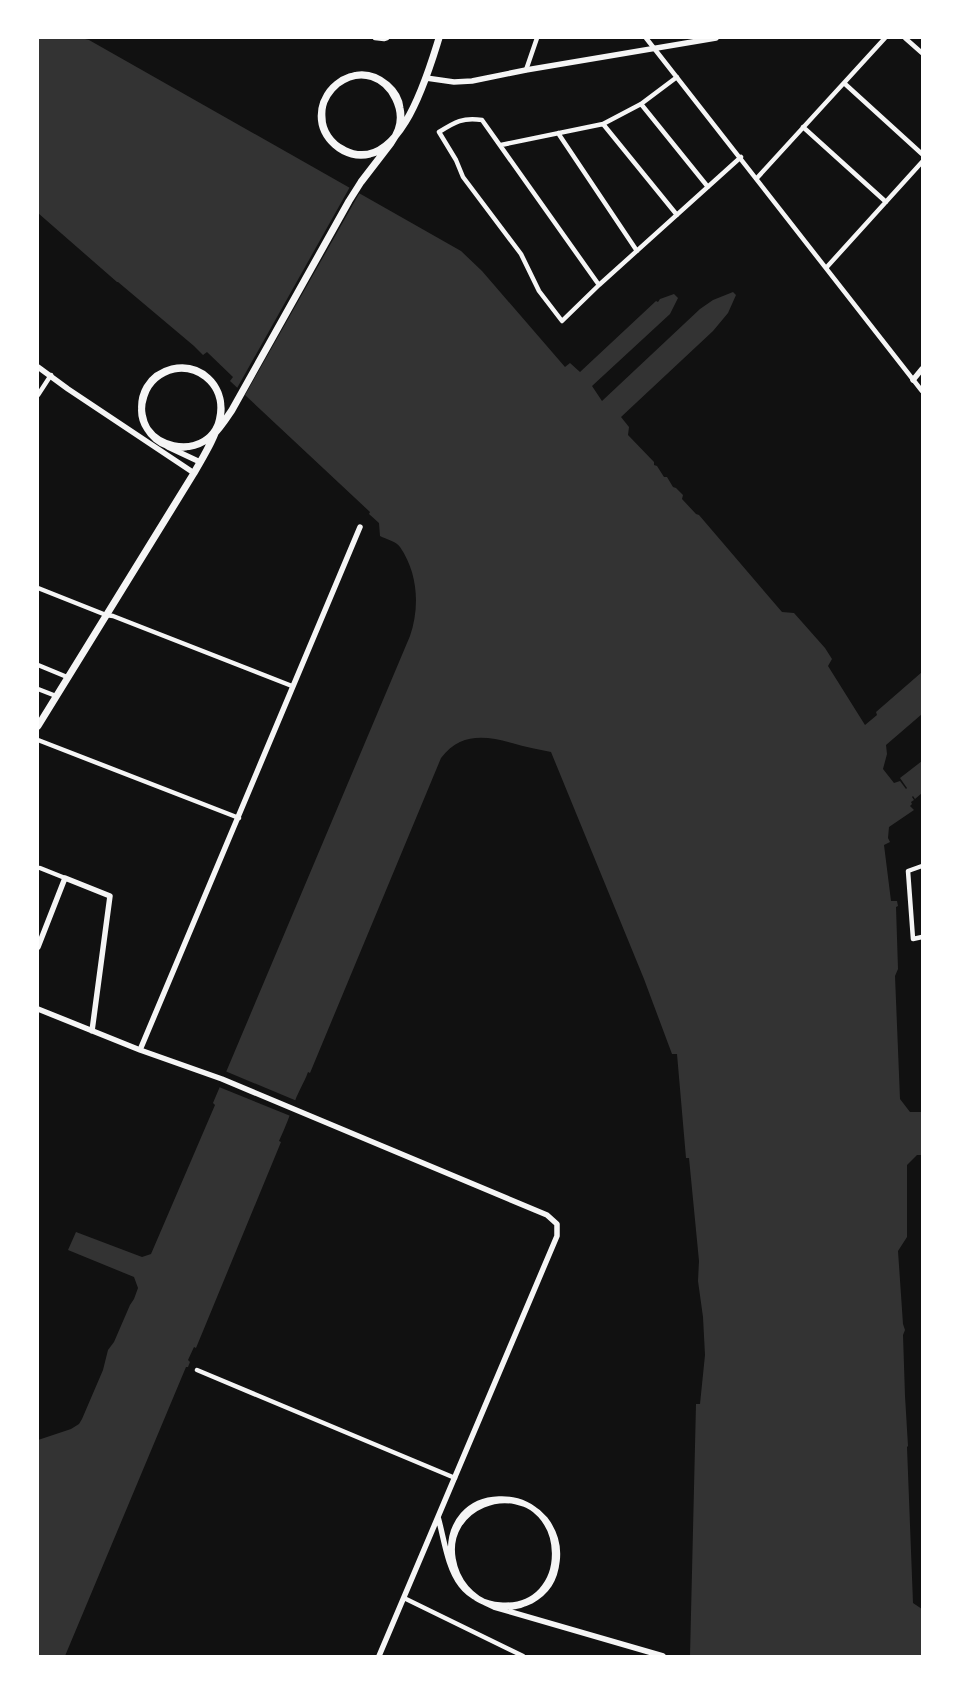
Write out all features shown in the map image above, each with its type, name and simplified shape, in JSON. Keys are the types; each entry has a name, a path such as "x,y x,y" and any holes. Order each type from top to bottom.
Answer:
{"main road":[{"path":"38,726 194,473 216,434 218,427 219,420 220,410 218,394 214,387 206,377 192,370 180,368 171,370 160,375 153,380 148,387 143,397 143,416 146,426 152,434 158,440 169,445 178,447 190,446 200,443 209,437 214,432 218,423 220,420 221,402 218,394 214,386 209,380 203,374 188,368 180,368 171,369 156,377 147,387 142,401 142,413 146,427 150,432 156,438 166,445 181,448 196,445 203,442 211,436 215,432 218,428 222,424 232,410 361,182 391,143 394,138 397,132 399,128 401,112 398,99 395,94 391,89 384,82 378,79 372,77 362,75 356,76 349,77 338,83 328,92 322,106 321,116 322,125 328,137 332,142 339,148 348,153 359,155 368,154 376,152 382,149 386,146 394,138 398,128 400,109 398,101 392,90 375,78 355,76 338,83 326,98 322,118 327,135 332,142 342,150 353,154 361,154 368,154 382,149 394,137 408,117 426,78 439,38"}],"street":[{"path":"375,38 387,38"},
{"path":"526,70 537,38"},
{"path":"646,38 741,157 922,391"},
{"path":"426,78 454,82 472,81 716,38"},
{"path":"757,178 884,38"},
{"path":"905,38 922,53"},
{"path":"501,145 603,124 641,104 677,78"},
{"path":"844,83 922,154"},
{"path":"641,104 708,187"},
{"path":"599,285 482,120 468,118 450,125 439,132 456,160 463,178 520,254 539,291 562,321 599,285 741,157"},
{"path":"603,124 677,215"},
{"path":"803,127 886,202"},
{"path":"558,133 637,251"},
{"path":"826,268 922,162"},
{"path":"38,366 68,389 194,473"},
{"path":"913,380 922,369"},
{"path":"38,395 51,375"},
{"path":"127,428 200,462"},
{"path":"140,1050 360,527"},
{"path":"38,588 292,686"},
{"path":"38,665 67,677"},
{"path":"38,689 56,696"},
{"path":"38,740 239,818"},
{"path":"922,866 908,871 913,939 922,937"},
{"path":"40,868 110,896 92,1030"},
{"path":"38,947 65,878"},
{"path":"38,1009 298,1110 547,1216 557,1224 557,1236 380,1656"},
{"path":"196,1370 455,1478"},
{"path":"438,1516 456,1577 468,1593 479,1600 488,1602 510,1605 524,1602 540,1592 546,1586 552,1574 555,1550 548,1525 544,1520 539,1514 535,1510 531,1507 521,1502 501,1498 482,1502 468,1510 458,1522 451,1537 451,1560 458,1578 463,1587 470,1594 480,1601 488,1604 498,1606 511,1607 525,1603 541,1593 547,1588 553,1575 556,1559 555,1543 553,1534 549,1526 545,1521 540,1515 532,1508 527,1506 522,1503 512,1501 502,1500 492,1501 476,1507 470,1512 460,1523 452,1538 452,1560 459,1579 464,1588 471,1594 476,1598 482,1601 499,1606 512,1607 526,1604 543,1594 548,1588 554,1575 557,1560 556,1543 551,1527 541,1515 533,1508 528,1506 524,1504 518,1502 513,1501 503,1500 485,1504 471,1512 464,1519 454,1539 452,1550 453,1561 460,1580 466,1589 472,1595 478,1599 483,1602 494,1607 663,1656"},
{"path":"404,1598 523,1656"}],"shaded area":[{"path":"38,38 81,38 89,40 461,251 482,271 565,367 570,363 580,372 656,301 658,302 660,299 674,294 678,298 670,314 592,386 602,401 700,309 713,300 733,292 736,295 728,313 713,331 621,417 629,427 628,435 654,462 654,465 657,466 664,477 667,477 673,487 683,495 682,499 699,515 782,612 794,613 825,648 832,659 828,666 865,725 877,715 876,712 922,672 922,714 886,745 887,754 883,769 894,783 900,781 906,789 900,778 922,761 922,793 915,799 912,797 914,800 910,806 914,810 889,827 888,838 890,842 884,845 891,901 897,901 898,906 896,907 898,969 895,976 900,1099 910,1112 922,1112 922,1155 917,1155 907,1165 907,1237 898,1251 905,1330 903,1335 913,1603 922,1609 922,1656 690,1656 696,1404 700,1404 705,1355 703,1317 698,1281 699,1261 689,1158 686,1158 677,1054 672,1054 644,979 551,752 493,739 474,738 457,744 441,758 310,1073 308,1072 297,1097 279,1141 281,1142 196,1348 194,1347 188,1360 190,1362 188,1367 186,1367 65,1656 38,1656 38,1440 71,1429 79,1424 103,1370 108,1350 114,1342 138,1288 134,1277 68,1250 76,1232 142,1257 151,1254 410,636 415,614 416,590 411,568 399,545 380,536 379,523 369,514 370,512 230,381 233,377 207,352 203,355 38,213"}],"pier":[{"path":"351,185 360,192 244,397 236,390"},
{"path":"225,1071 297,1101 293,1117 219,1087"}]}
